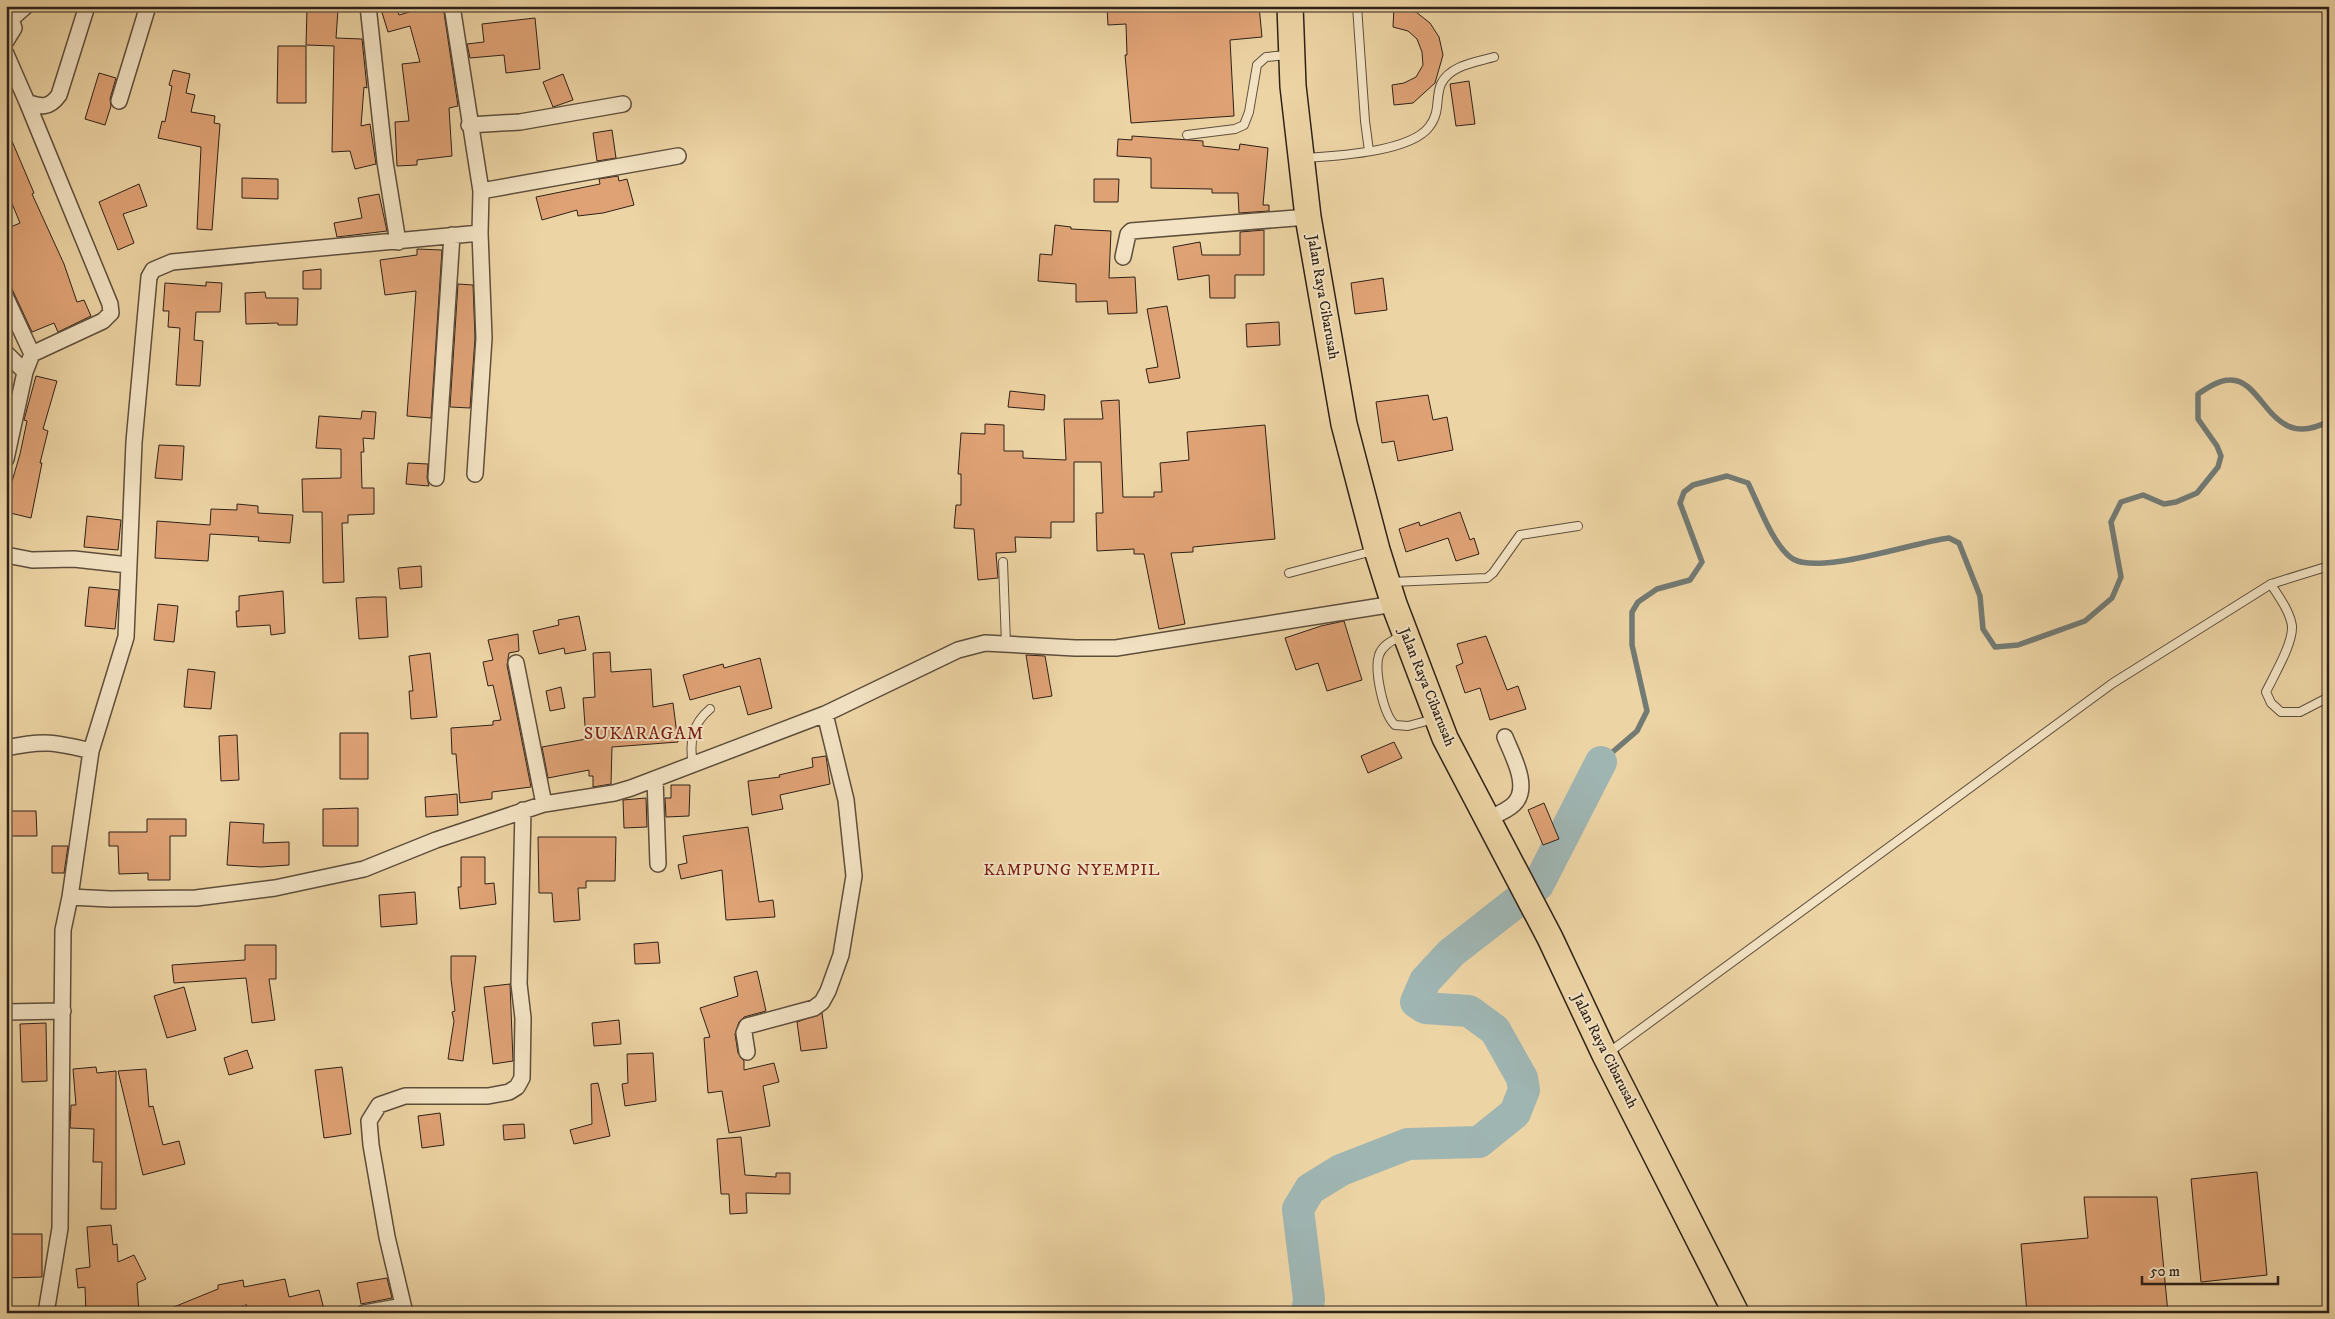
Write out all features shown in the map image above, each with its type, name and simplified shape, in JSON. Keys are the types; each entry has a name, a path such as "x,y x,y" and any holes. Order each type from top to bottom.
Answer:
{"main road":[{"name":"Jalan Raya Cibarusah","path":"1290,6 1292,54 1308,217 1344,424 1377,550 1391,593 1437,719 1486,819 1534,907 1605,1055 1736,1313"}],"street":[{"path":"6,41 14,28 9,17 26,6"},
{"path":"27,102 43,107 53,104 59,95 87,6"},
{"path":"119,101 148,6"},
{"path":"368,6 385,162 398,242"},
{"path":"452,6 469,125 481,191 480,233 484,338 475,474"},
{"path":"6,54 110,304 111,313 103,321 32,354 25,372 6,460"},
{"path":"469,125 544,118 623,104"},
{"path":"481,191 678,156"},
{"path":"1123,257 1128,234 1131,231 1308,217"},
{"path":"46,1313 60,1228 63,930 70,897 91,751 126,637 128,565 143,332 149,277 153,270 172,262 480,233"},
{"path":"436,478 452,235"},
{"path":"6,298 32,354"},
{"path":"6,354 25,372"},
{"path":"6,555 32,560 74,559 128,565"},
{"path":"70,897 110,899 196,898 275,888 364,869 436,840 523,810 544,804 614,794 656,779 825,714 958,650 985,643 1075,648 1116,648 1391,593"},
{"path":"516,663 544,804"},
{"path":"747,1052 744,1032 747,1026 814,1008 822,1002 840,955 854,876 846,800 825,714"},
{"path":"1486,819 1514,804 1519,798 1521,789 1520,777 1505,737"},
{"path":"6,748 39,742 59,742 91,751"},
{"path":"656,779 658,864"},
{"path":"364,1313 404,1310 386,1228 371,1145 370,1121 379,1105 405,1096 488,1096 509,1092 517,1087 522,1078 523,1018 519,984 523,810"},
{"path":"6,1012 63,1011"}],"lane":[{"path":"1357,6 1365,121 1369,151"},
{"path":"1187,135 1235,129 1244,126 1249,112 1257,65 1266,57 1292,54"},
{"path":"1301,159 1395,146 1423,133 1435,117 1441,84 1448,76 1457,68 1494,58"},
{"path":"1391,593 1487,578 1493,573 1520,535 1578,526"},
{"path":"1289,573 1377,550"},
{"path":"1003,562 1006,644"},
{"path":"1605,1055 2113,683 2271,584 2329,566"},
{"path":"2271,584 2289,616 2292,626 2290,640 2266,692 2271,703 2281,712 2300,712 2329,697"},
{"path":"1405,634 1387,644 1379,655 1382,697 1389,720 1395,725 1408,726 1437,719"},
{"path":"693,765 690,750 693,732 699,718 710,709"}],"path":[{"path":"230,1313 249,1304"}],"building":[{"path":"380,6 396,6 399,15 430,6 443,6 458,106 449,108 452,156 417,160 417,165 397,166 395,122 409,121 402,64 420,62 410,26 388,32"},
{"path":"1139,6 1259,6 1262,37 1230,40 1234,116 1131,123 1125,55 1127,55 1126,24 1108,25 1107,8"},
{"path":"1394,6 1416,12 1430,23 1439,37 1443,55 1435,83 1413,103 1394,105 1392,85 1404,83 1416,77 1423,65 1422,52 1417,39 1408,31 1393,27"},
{"path":"307,8 338,10 336,38 362,39 367,88 364,87 361,126 370,124 376,164 355,169 350,151 332,152 334,46 306,45"},
{"path":"535,18 540,69 506,73 504,55 470,58 467,44 484,42 482,24"},
{"path":"278,46 306,46 306,103 277,103"},
{"path":"173,70 190,74 186,93 195,95 191,112 215,116 214,123 220,124 212,230 197,229 201,147 158,138 162,121 165,122 172,86 169,85"},
{"path":"99,73 116,78 110,99 111,106 105,125 85,119"},
{"path":"563,74 573,100 553,107 543,82"},
{"path":"1469,81 1475,124 1456,126 1450,84"},
{"path":"6,127 34,193 32,194 64,264 77,302 84,300 91,316 58,332 54,323 32,332 6,276 6,229 20,223 6,189"},
{"path":"612,130 616,158 597,161 593,133"},
{"path":"1132,136 1203,141 1203,146 1239,150 1240,144 1268,148 1263,205 1269,205 1269,211 1239,213 1238,193 1212,193 1212,189 1151,188 1151,158 1117,156 1118,139 1132,140"},
{"path":"618,176 619,181 627,179 634,205 603,213 578,216 577,210 542,220 536,197 600,184 599,179"},
{"path":"242,178 278,179 278,199 242,198"},
{"path":"1094,179 1119,179 1118,202 1094,202"},
{"path":"139,184 147,206 123,214 134,243 118,250 99,202"},
{"path":"379,194 387,231 337,237 334,223 362,218 358,198"},
{"path":"1055,225 1071,227 1071,229 1111,231 1109,278 1135,277 1137,313 1108,314 1107,301 1076,302 1076,284 1038,281 1040,254 1052,255"},
{"path":"1264,230 1264,275 1235,275 1235,298 1210,298 1209,275 1178,280 1173,247 1200,242 1202,255 1240,255 1240,232"},
{"path":"417,249 442,250 431,418 407,416 416,291 385,295 380,260 417,255"},
{"path":"321,269 321,289 303,289 303,271"},
{"path":"1383,278 1387,310 1355,314 1351,283"},
{"path":"206,282 222,283 220,312 196,312 194,340 203,341 200,386 176,385 180,328 168,327 169,311 163,311 165,283 206,286"},
{"path":"458,284 473,285 475,338 470,408 450,407"},
{"path":"265,292 266,298 298,298 297,325 278,325 278,323 246,324 245,293"},
{"path":"1167,306 1180,378 1149,383 1146,369 1158,367 1147,309"},
{"path":"1279,322 1280,345 1247,347 1246,324"},
{"path":"36,376 57,381 43,429 48,431 40,463 42,463 31,518 6,512 6,502 20,454 27,421 24,420"},
{"path":"1010,391 1045,395 1044,410 1008,407"},
{"path":"1428,395 1433,420 1447,417 1453,450 1398,461 1394,441 1382,443 1376,402"},
{"path":"1119,400 1123,497 1154,497 1154,492 1162,492 1160,463 1189,460 1187,432 1265,425 1275,539 1193,547 1193,552 1171,553 1185,624 1159,629 1144,554 1134,554 1134,549 1097,551 1096,513 1103,513 1101,462 1074,462 1074,522 1051,522 1051,538 1015,537 1016,552 996,553 998,578 978,580 974,529 954,528 956,505 961,505 961,474 958,474 961,433 985,434 985,424 1004,425 1004,451 1023,451 1023,458 1066,460 1064,419 1103,419 1101,401"},
{"path":"362,411 376,412 374,439 363,438 364,452 361,452 362,488 374,488 374,514 348,515 348,523 342,523 344,582 323,583 322,512 303,512 302,479 341,478 341,449 316,448 319,416 361,419"},
{"path":"159,445 184,446 182,480 155,478"},
{"path":"408,463 428,464 427,478 429,486 406,484"},
{"path":"237,504 258,506 258,513 293,515 290,543 258,541 259,537 210,534 208,561 155,558 157,521 210,525 211,509 237,510"},
{"path":"1460,512 1470,540 1474,538 1479,554 1456,561 1448,538 1406,552 1399,529 1419,522 1420,526"},
{"path":"87,516 121,520 118,550 84,547"},
{"path":"421,566 422,587 400,589 398,568"},
{"path":"89,587 119,590 115,629 85,626"},
{"path":"283,591 285,633 271,635 270,625 237,627 236,611 239,611 239,596"},
{"path":"386,597 388,637 359,639 356,598"},
{"path":"158,604 178,606 174,642 154,640"},
{"path":"579,616 586,650 565,654 564,648 539,654 533,631 559,625 558,620"},
{"path":"1344,621 1362,680 1327,691 1318,663 1296,670 1285,638 1321,626"},
{"path":"518,634 519,651 509,653 507,665 531,787 492,792 492,799 460,803 456,754 452,754 451,728 493,725 493,721 501,720 493,685 488,686 483,662 493,660 488,640"},
{"path":"1486,636 1507,690 1518,686 1526,709 1490,720 1480,688 1465,693 1456,666 1463,663 1457,644"},
{"path":"610,652 611,672 651,669 653,707 673,703 678,742 612,747 611,784 593,787 593,776 589,776 589,770 548,778 542,747 586,739 583,698 595,697 593,653"},
{"path":"430,653 437,717 411,719 409,691 413,691 409,656"},
{"path":"1026,655 1045,656 1052,696 1033,699"},
{"path":"760,658 772,708 748,715 740,686 690,700 683,675 723,664 724,668"},
{"path":"188,669 215,672 211,709 184,707"},
{"path":"561,687 565,708 550,711 546,691"},
{"path":"340,733 368,733 368,779 340,779"},
{"path":"237,735 239,780 221,781 219,736"},
{"path":"1394,742 1402,758 1368,773 1361,756"},
{"path":"826,756 830,784 780,795 783,809 752,815 748,781 780,777 779,775 813,767 812,758"},
{"path":"671,785 690,785 689,816 666,817 665,798 671,798"},
{"path":"457,794 458,815 426,817 425,797"},
{"path":"646,798 647,827 624,828 623,800"},
{"path":"1544,803 1559,839 1543,845 1528,810"},
{"path":"358,808 358,846 323,846 323,809"},
{"path":"10,811 36,811 37,836 10,836"},
{"path":"147,819 186,819 186,836 170,836 170,880 148,880 148,873 119,874 118,846 109,846 109,832 147,832"},
{"path":"230,822 264,824 263,843 289,842 289,865 261,867 227,865"},
{"path":"748,827 759,902 773,900 775,917 726,920 722,870 681,879 678,865 687,863 683,836"},
{"path":"538,837 616,837 615,881 586,881 586,888 578,888 580,920 554,922 552,893 539,893"},
{"path":"52,846 68,846 64,873 52,873"},
{"path":"461,857 485,857 485,884 494,883 496,904 460,909 458,887 461,887"},
{"path":"415,892 417,924 381,927 379,895"},
{"path":"658,942 660,963 635,964 634,944"},
{"path":"245,945 276,945 276,979 269,979 275,1020 252,1023 246,978 174,983 172,965 245,960"},
{"path":"451,956 476,956 463,1061 448,1059 454,1021 452,1012 455,1011 451,979"},
{"path":"757,971 766,1011 744,1017 739,1022 735,1034 738,1053 744,1061 744,1070 774,1063 779,1082 763,1086 770,1126 729,1133 722,1091 708,1093 704,1038 710,1037 700,1008 738,996 734,977"},
{"path":"510,984 513,1061 493,1064 484,987"},
{"path":"184,987 196,1030 167,1038 154,996"},
{"path":"822,1013 827,1048 801,1051 797,1022"},
{"path":"619,1020 621,1044 594,1046 592,1023"},
{"path":"46,1023 47,1081 22,1082 20,1024"},
{"path":"247,1050 253,1068 229,1075 224,1058"},
{"path":"653,1053 656,1101 625,1106 622,1084 628,1083 627,1054"},
{"path":"96,1067 97,1073 116,1071 116,1209 101,1209 102,1162 93,1162 94,1129 70,1128 71,1105 76,1105 73,1069"},
{"path":"342,1067 351,1134 324,1138 315,1070"},
{"path":"146,1069 149,1107 153,1106 163,1145 179,1141 185,1164 143,1175 118,1071"},
{"path":"598,1083 610,1136 574,1144 570,1130 592,1124 591,1084"},
{"path":"440,1113 444,1145 422,1148 418,1116"},
{"path":"524,1124 525,1138 504,1140 503,1125"},
{"path":"741,1137 745,1175 776,1177 776,1173 790,1173 790,1194 746,1193 747,1213 730,1214 729,1194 721,1194 717,1139"},
{"path":"2257,1172 2267,1275 2201,1282 2191,1179"},
{"path":"2084,1197 2157,1197 2168,1313 2027,1313 2021,1244 2088,1238"},
{"path":"111,1225 113,1245 117,1244 118,1262 134,1255 146,1279 137,1283 139,1313 86,1313 85,1287 78,1288 76,1269 90,1267 87,1227"},
{"path":"6,1234 42,1234 42,1277 6,1278"},
{"path":"387,1278 392,1298 361,1304 357,1283"},
{"path":"285,1279 289,1297 319,1290 325,1313 159,1313 218,1289 218,1285 243,1280 244,1287"}],"waterway":[{"path":"1601,762 1637,731 1647,711 1632,645 1632,612 1638,602 1657,589 1690,580 1702,562 1680,503 1684,492 1693,485 1727,476 1748,483 1779,545 1793,559 1806,563 1824,563 1868,556 1949,538 1959,543 1980,596 1983,629 1995,647 2018,645 2085,621 2112,598 2121,577 2111,522 2121,502 2143,495 2164,504 2176,502 2197,493 2218,467 2221,456 2217,446 2198,419 2198,394 2217,383 2230,380 2242,383 2252,390 2281,422 2294,428 2309,428 2329,421"},
{"path":"1307,1313 1309,1299 1298,1209 1310,1189 1341,1170 1408,1144 1479,1142 1515,1113 1524,1090 1522,1078 1495,1030 1469,1011 1425,1008 1416,1002 1425,981 1451,953 1538,885 1601,762"}],"district":[{"name":"SUKARAGAM","path":"644,734"},
{"name":"KAMPUNG NYEMPIL","path":"1072,870"}]}
